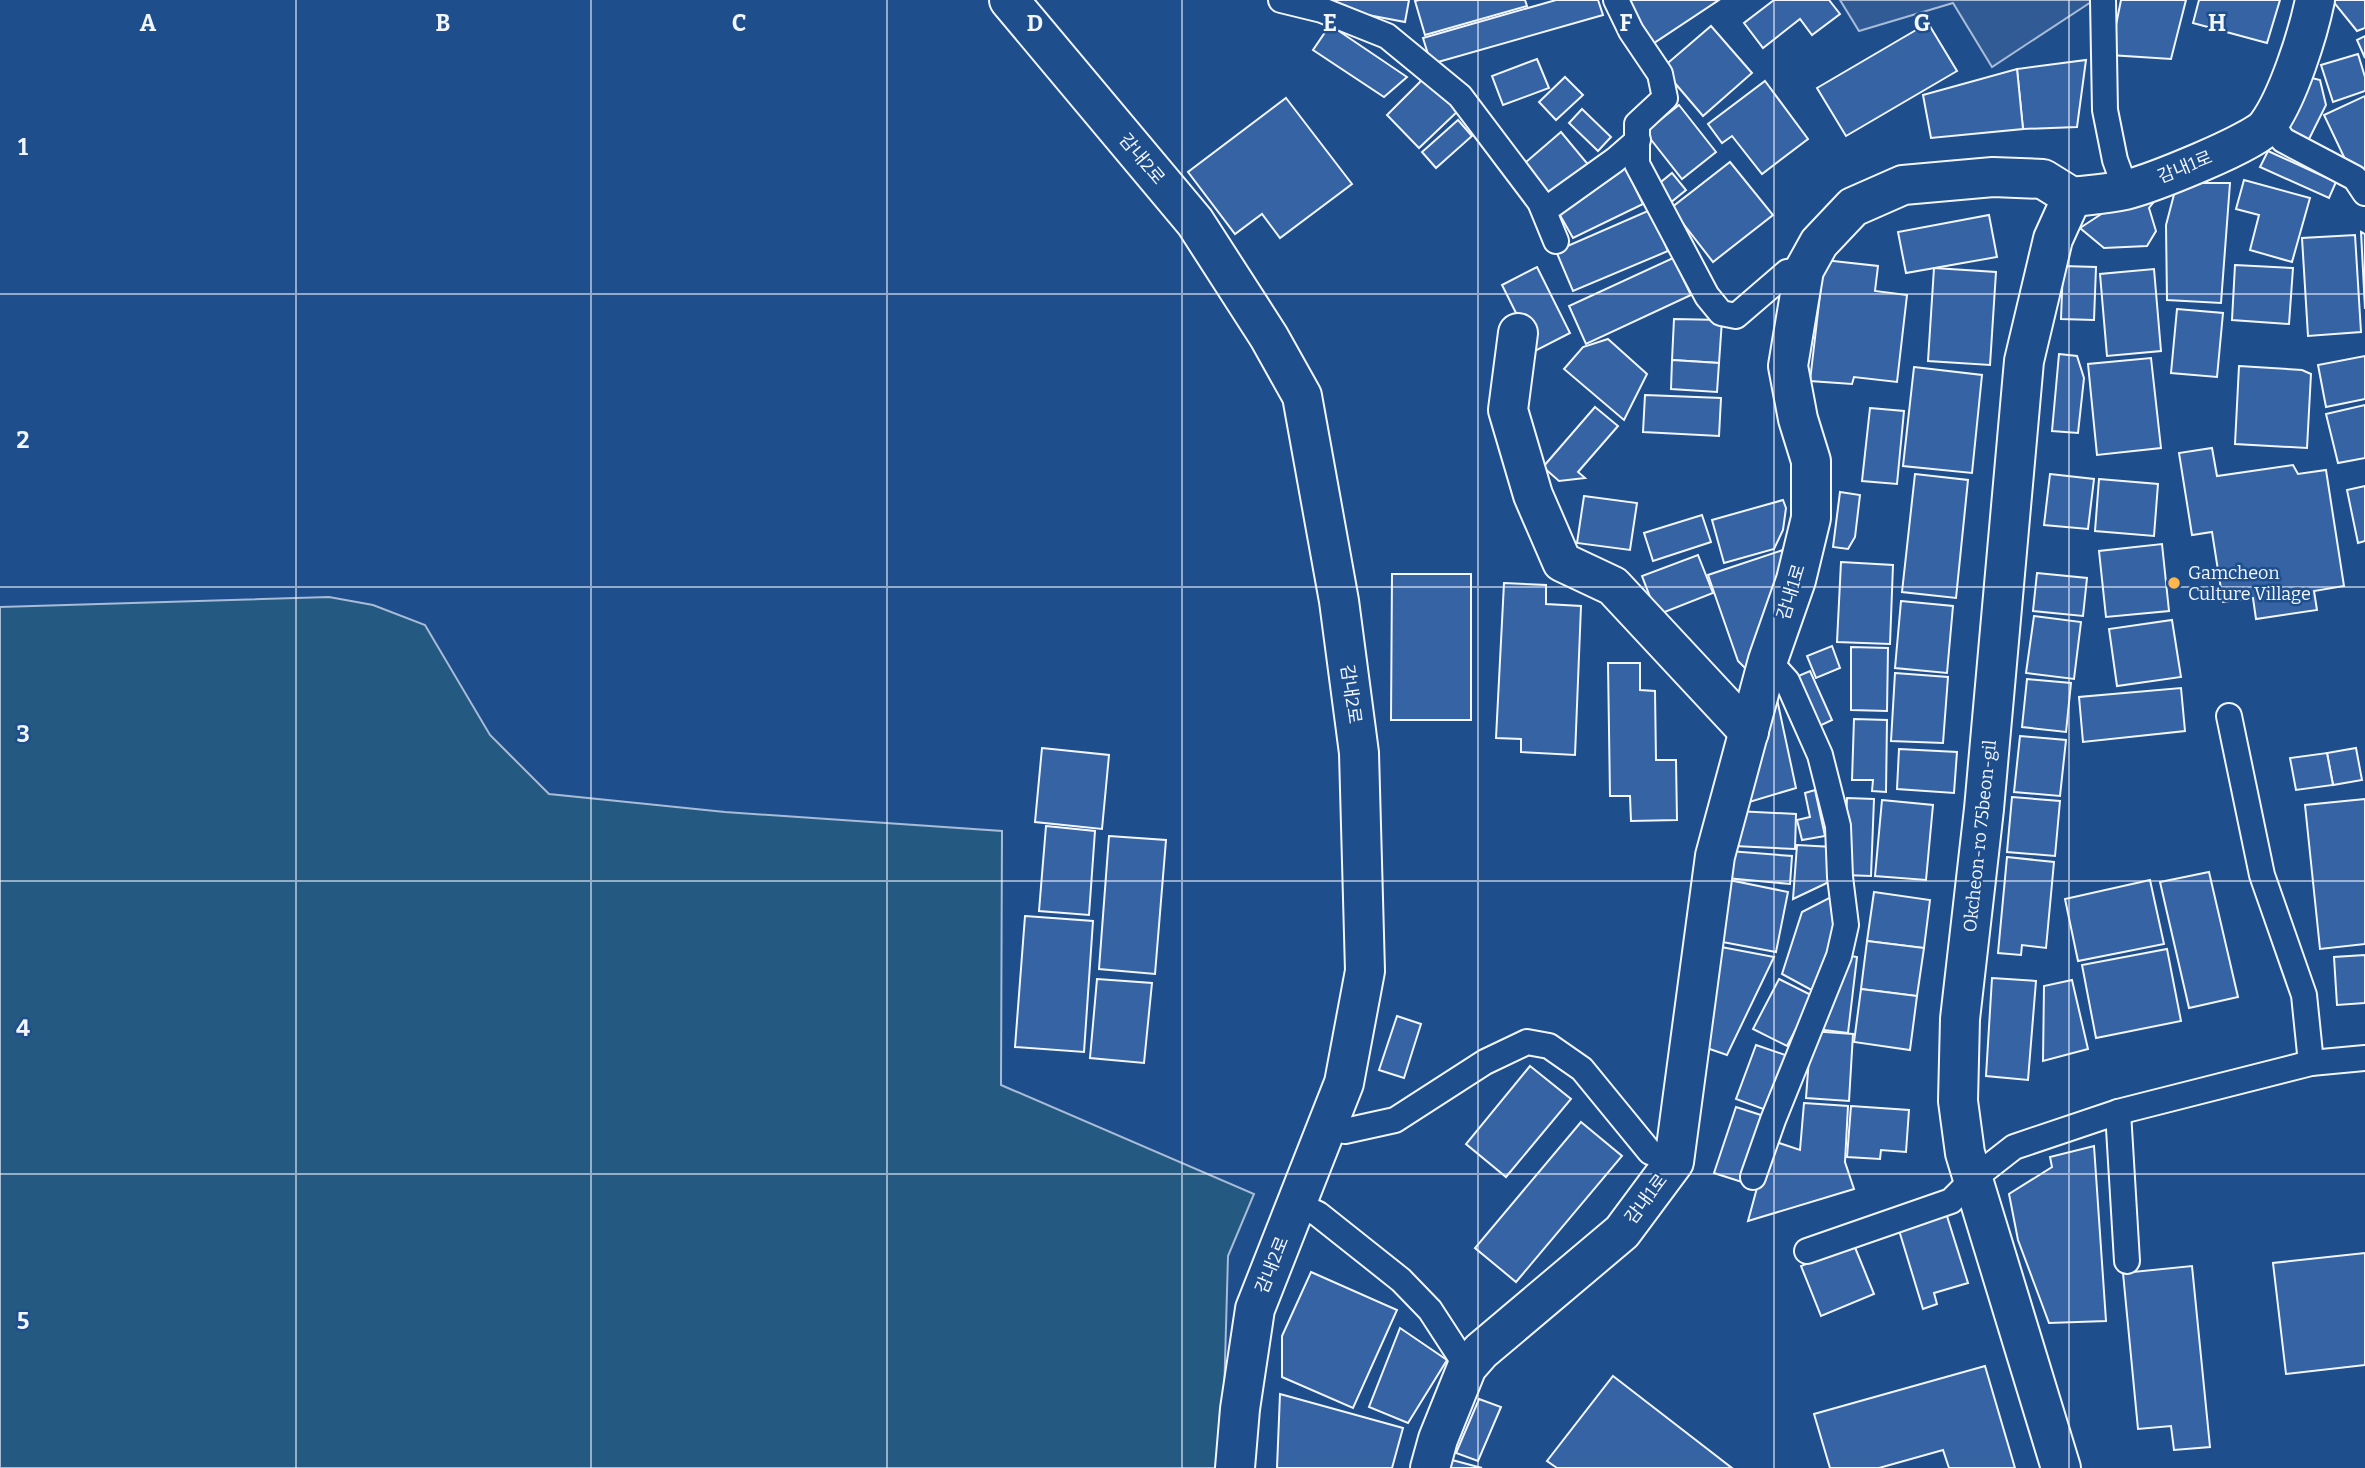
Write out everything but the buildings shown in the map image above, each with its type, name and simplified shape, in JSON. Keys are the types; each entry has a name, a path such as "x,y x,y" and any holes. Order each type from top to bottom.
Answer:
{"street":[{"name":"감내1로","path":"1430,1468 1438,1439 1467,1367 1481,1351 1622,1232 1674,1162 1715,856 1768,660 1796,580 1811,518 1811,461 1798,419 1788,366 1804,270 1819,243 1853,207 1903,185 1993,177 2043,178 2072,197 2126,190 2209,159 2265,129 2282,102 2311,23 2315,0"},
{"name":"감내2로","path":"1021,6 1195,222 1269,337 1301,396 1337,588 1359,753 1365,971 1343,1083 1255,1309 1240,1409 1235,1468"},
{"name":"Okcheon-ro 75beon-gil","path":"2061,1468 1965,1153 1958,1101 1961,1019 1985,796 2024,361 2053,239 2072,197"},
{"path":"1518,333 1508,410 1533,495 1562,562 1613,586 1749,732"}],"lane":[{"path":"1281,0 1322,10 1387,36 1460,96 1545,210 1556,241"},
{"path":"1616,0 1631,31 1660,74 1665,98 1637,124 1637,164 1707,296 1721,313 1736,316 1787,272 1804,270"},
{"path":"2104,0 2105,110 2115,160 2126,190"},
{"path":"2270,121 2283,141 2355,178 2365,193"},
{"path":"1545,210 1615,160 1638,139"},
{"path":"1753,1177 1773,1119 1839,956 1846,925 1840,877 1838,826 1820,755 1787,681 1768,660"},
{"path":"2229,716 2262,875 2304,995 2311,1063"},
{"path":"1327,1125 1345,1131 1395,1121 1485,1062 1527,1042 1549,1045 1582,1069 1650,1152 1674,1162"},
{"path":"1807,1251 1951,1201 1973,1179 2014,1147 2118,1112 2311,1063 2365,1059"},
{"path":"2118,1112 2127,1261"},
{"path":"1297,1204 1318,1214 1401,1280 1430,1310 1467,1367"}],"shaded area":[{"path":"1840,0 2091,2 1992,67 1953,3 1859,31"},
{"path":"329,597 373,605 425,625 490,735 549,794 725,812 1002,831 1001,1085 1254,1194 1228,1256 1222,1468 0,1468 0,607"}],"place":[{"name":"Gamcheon Culture Village","path":"2174,583"}]}
